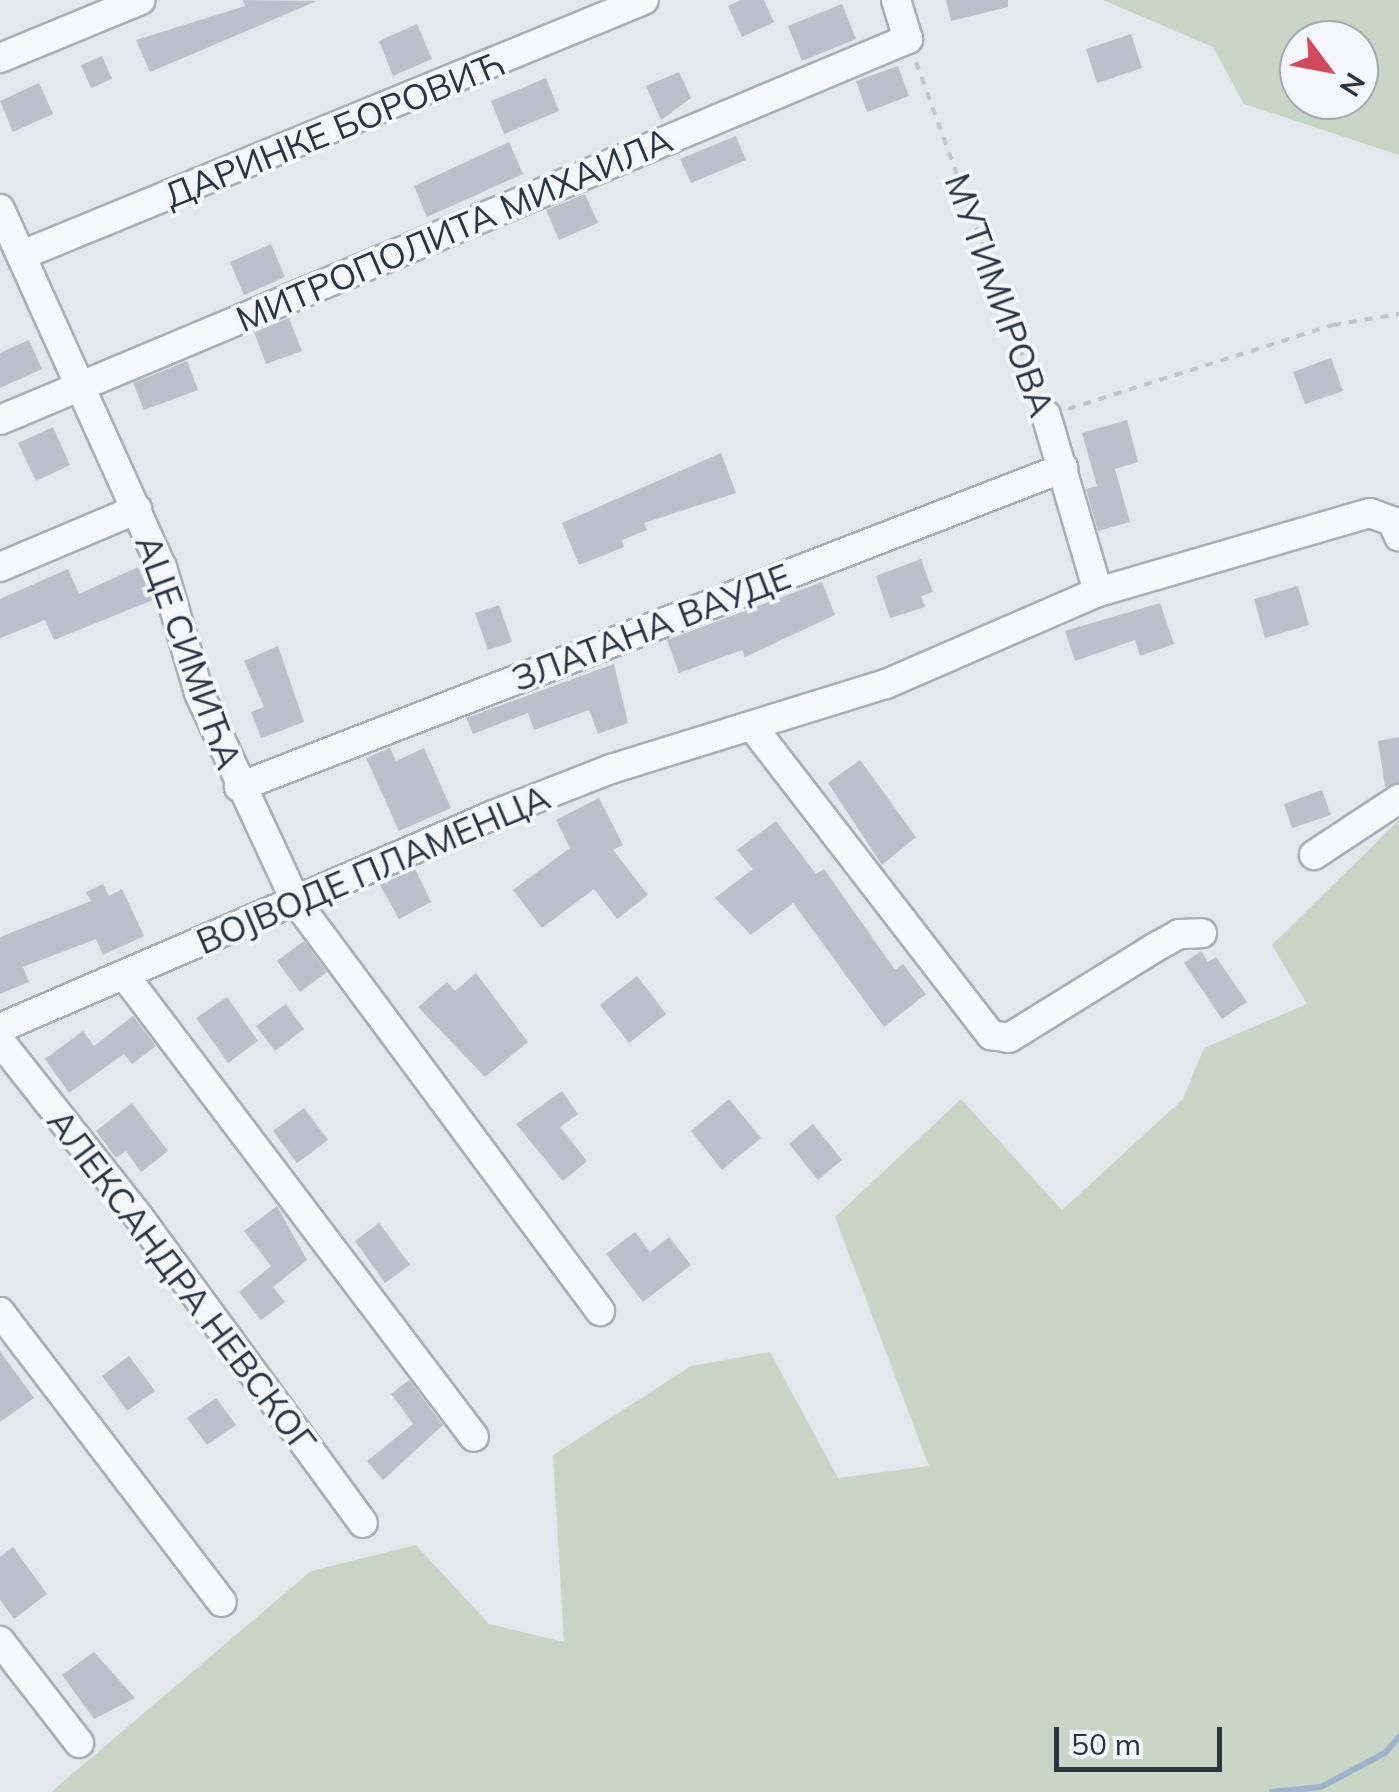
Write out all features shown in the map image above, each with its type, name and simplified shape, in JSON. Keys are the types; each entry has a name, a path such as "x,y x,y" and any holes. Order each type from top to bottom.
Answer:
{"street":[{"path":"0,58 141,0"},
{"name":"ДАРИНКЕ БОРОВИЋ","path":"13,254 644,0"},
{"path":"896,0 908,38"},
{"name":"МИТРОПОЛИТА МИХАИЛА","path":"0,420 908,38"},
{"name":"АЦЕ СИМИЋА","path":"0,209 13,254 162,567 199,693 238,786 294,900 600,1311"},
{"name":"МУТИМИРОВА","path":"1046,416 1098,592"},
{"name":"ЗЛАТАНА ВАУДЕ","path":"238,786 1063,468"},
{"path":"0,567 136,509"},
{"name":"ВОЈВОДЕ ПЛАМЕНЦА","path":"0,1028 294,900 611,769 886,684 1098,592 1370,513 1392,521 1399,538"},
{"path":"752,726 881,888 977,1024 1000,1038 1179,934 1202,933"},
{"path":"1314,856 1399,799"},
{"path":"125,976 474,1437"},
{"name":"АЛЕКСАНДРА НЕВСКОГ","path":"0,1041 136,1213 363,1523"},
{"path":"0,1312 222,1602"},
{"path":"0,1641 79,1744"}],"path":[{"name":"МУТИМИРОВА","path":"908,38 1046,416"},
{"path":"1046,416 1384,312 1399,314"}],"green space":[{"path":"1103,0 1399,0 1399,155 1293,120 1379,120 1379,20 1279,20 1279,116 1244,104 1213,47"},
{"path":"1399,820 1399,1792 51,1792 311,1571 416,1545 489,1624 564,1642 553,1455 691,1366 770,1352 838,1478 929,1466 835,1217 961,1099 1062,1210 1183,1099 1204,1048 1307,1004 1272,945"}],"building":[{"path":"243,0 317,1 150,72 136,40 245,6"},
{"path":"741,0 764,0 774,22 742,37 728,6"},
{"path":"946,0 1008,0 1008,7 951,21"},
{"path":"842,4 856,39 802,61 788,26"},
{"path":"417,24 432,59 393,76 379,41"},
{"path":"1131,34 1142,68 1097,83 1086,49"},
{"path":"102,56 112,79 91,88 81,65"},
{"path":"898,66 909,96 867,112 856,81"},
{"path":"679,72 691,98 661,120 646,86"},
{"path":"546,78 559,111 504,134 491,101"},
{"path":"39,83 53,114 13,132 0,101"},
{"path":"736,136 746,160 691,183 680,159"},
{"path":"509,142 523,174 427,217 414,186"},
{"path":"585,194 598,223 559,240 546,210"},
{"path":"271,244 285,277 244,295 230,262"},
{"path":"289,318 302,351 266,364 254,332"},
{"path":"29,340 42,369 0,388 0,353"},
{"path":"1331,358 1343,391 1305,404 1293,372"},
{"path":"187,361 198,390 144,410 133,383"},
{"path":"1127,420 1138,462 1115,469 1130,522 1098,531 1086,489 1097,486 1082,433"},
{"path":"53,427 70,465 36,481 18,443"},
{"path":"721,453 736,493 644,523 647,530 622,540 624,547 579,565 562,523"},
{"path":"921,559 933,592 921,596 925,607 890,618 876,576"},
{"path":"138,567 153,600 54,640 45,620 0,638 0,599 68,569 79,594"},
{"path":"822,582 835,615 745,657 742,650 679,673 667,640"},
{"path":"1298,586 1309,625 1265,638 1254,599"},
{"path":"1160,603 1174,644 1140,656 1135,640 1075,661 1065,631"},
{"path":"499,605 512,642 488,650 475,613"},
{"path":"278,646 304,722 261,738 251,712 264,707 244,661"},
{"path":"614,664 628,723 598,734 589,710 534,730 528,713 473,734 466,718"},
{"path":"1399,737 1399,782 1385,787 1378,741"},
{"path":"390,748 396,761 424,748 451,808 399,831 366,758"},
{"path":"860,760 916,837 882,865 828,783"},
{"path":"1322,790 1331,815 1292,828 1284,804"},
{"path":"599,798 623,845 613,850 648,895 617,919 594,889 542,928 513,890 570,848 556,820"},
{"path":"776,821 816,874 824,869 895,970 903,964 926,994 884,1027 793,903 751,935 715,898 753,869 737,850"},
{"path":"415,869 431,902 399,919 380,885"},
{"path":"103,884 109,896 122,889 144,936 103,955 96,939 23,967 29,982 0,994 0,937 91,901 86,892"},
{"path":"304,941 327,972 300,992 277,961"},
{"path":"1201,951 1208,962 1216,957 1247,1002 1222,1019 1184,963"},
{"path":"476,973 528,1042 485,1077 418,1007 447,982 455,991"},
{"path":"637,976 666,1014 629,1043 600,1005"},
{"path":"227,997 258,1041 228,1063 196,1018"},
{"path":"286,1004 304,1029 275,1051 256,1026"},
{"path":"133,1016 156,1046 132,1064 124,1054 69,1093 45,1059 83,1031 94,1046"},
{"path":"562,1091 578,1114 560,1127 587,1161 563,1181 516,1124"},
{"path":"729,1099 761,1138 722,1170 691,1131"},
{"path":"132,1103 168,1151 141,1172 126,1151 116,1158 96,1131"},
{"path":"304,1108 328,1140 297,1163 273,1131"},
{"path":"813,1124 842,1160 818,1180 789,1144"},
{"path":"277,1206 307,1260 273,1287 285,1302 261,1320 239,1292 271,1266 244,1231"},
{"path":"379,1223 410,1265 385,1283 355,1241"},
{"path":"635,1232 650,1252 669,1237 691,1265 643,1302 606,1254"},
{"path":"0,1351 34,1398 0,1422"},
{"path":"129,1356 155,1391 127,1411 102,1376"},
{"path":"409,1380 443,1425 383,1480 367,1461 413,1424 391,1394"},
{"path":"216,1398 236,1425 207,1445 187,1418"},
{"path":"13,1547 47,1594 14,1619 0,1600 0,1557"},
{"path":"94,1652 135,1698 94,1719 62,1675"}],"waterway":[{"path":"1272,1792 1321,1787 1385,1753 1399,1737"}]}
